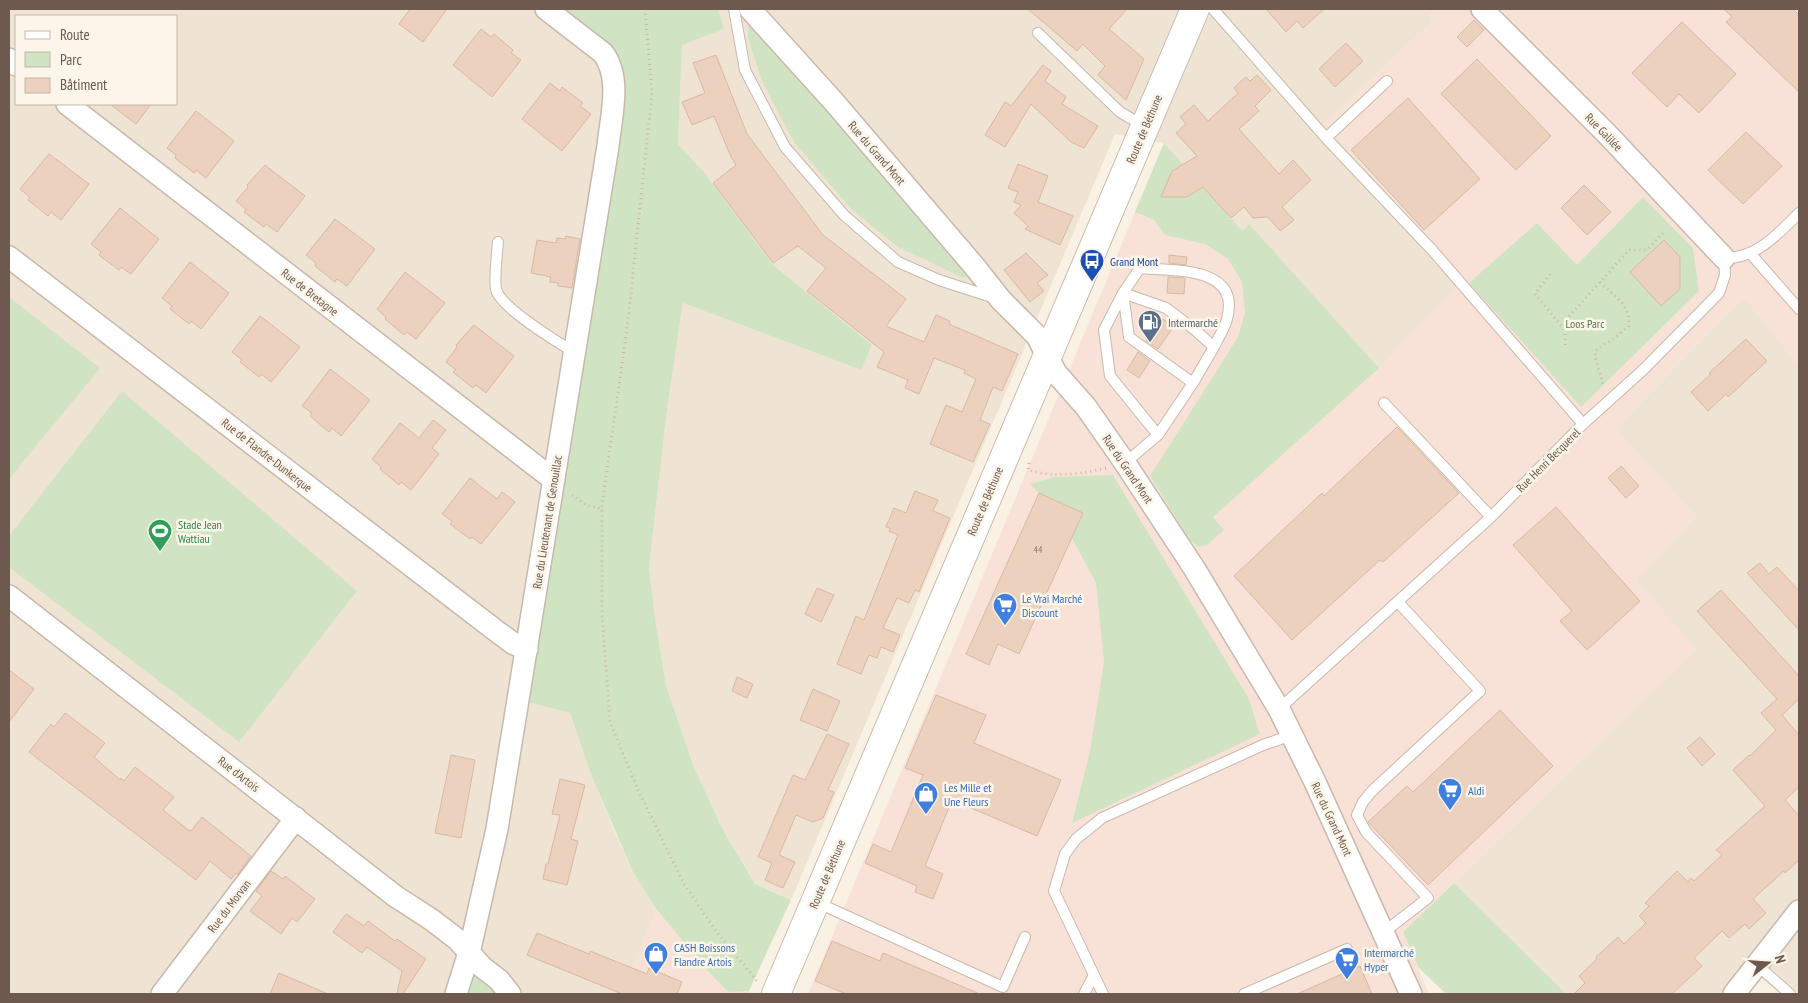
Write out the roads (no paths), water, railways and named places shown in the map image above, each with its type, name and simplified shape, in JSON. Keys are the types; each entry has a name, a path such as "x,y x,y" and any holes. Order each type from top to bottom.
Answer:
{"main road":[{"name":"Route de Béthune","path":"767,988 815,901 1195,9"}],"street":[{"name":"Rue du Lieutenant de Genouillac","path":"456,994 469,953 497,829 576,353 608,146 613,88 613,74 609,61 603,53 546,9"},
{"name":"Rue du Grand Mont","path":"750,9 834,102 1001,300 1037,336 1056,373 1086,407 1125,463 1194,568 1279,709 1384,932 1411,994"},
{"name":"Rue Galilée","path":"1482,9 1606,134 1724,258"},
{"name":"Rue de Bretagne","path":"68,105 554,480"},
{"name":"Rue de Flandre-Dunkerque","path":"9,257 495,630 514,644 527,649"},
{"name":"Rue d'Artois","path":"9,596 395,896 432,920 458,940 469,953"},
{"name":"Rue du Morvan","path":"162,994 296,818"},
{"path":"1734,994 1799,912"},
{"path":"469,953 499,980 510,994"}],"lane":[{"path":"734,9 745,70 785,147 844,215 898,262 939,280 1001,300"},
{"path":"1213,9 1326,138 1433,251 1584,424"},
{"path":"1038,33 1120,112 1145,127"},
{"path":"1326,138 1387,81"},
{"path":"1724,258 1738,258 1750,253 1775,238 1799,214"},
{"path":"498,242 496,290 504,301 536,328 576,353"},
{"path":"1750,253 1799,309"},
{"name":"Rue Henri Becquerel","path":"1279,709 1492,517 1584,424 1643,370 1720,292 1725,275 1724,258"},
{"path":"1125,463 1158,435 1193,382 1214,347 1227,320 1230,302 1225,290 1216,279 1196,273 1140,268 1123,293 1104,330 1110,376 1158,435"},
{"path":"1123,293 1166,308 1214,347"},
{"path":"1123,293 1129,337 1193,382"},
{"path":"1384,402 1492,517"},
{"path":"1384,932 1428,898 1366,832 1357,816 1363,802 1372,791 1480,691 1398,602"},
{"path":"1103,994 1054,891 1065,854 1076,839 1102,818 1263,745 1292,735"},
{"path":"815,901 1003,987 1025,937"},
{"path":"1244,994 1347,949"},
{"path":"1757,965 1790,994"},
{"path":"1084,994 1094,975"}],"place":[{"name":"Grand Mont","path":"1092,282"},
{"name":"Intermarché","path":"1150,343"},
{"name":"Stade Jean Wattiau","path":"160,552"},
{"name":"Le Vrai Marché Discount","path":"1005,626"},
{"name":"Aldi","path":"1450,811"},
{"name":"Les Mille et Une Fleurs","path":"926,815"},
{"name":"CASH Boissons Flandre Artois","path":"656,975"},
{"name":"Intermarché Hyper","path":"1347,980"}],"park label":[{"name":"Loos Parc","path":"1585,323"}]}
